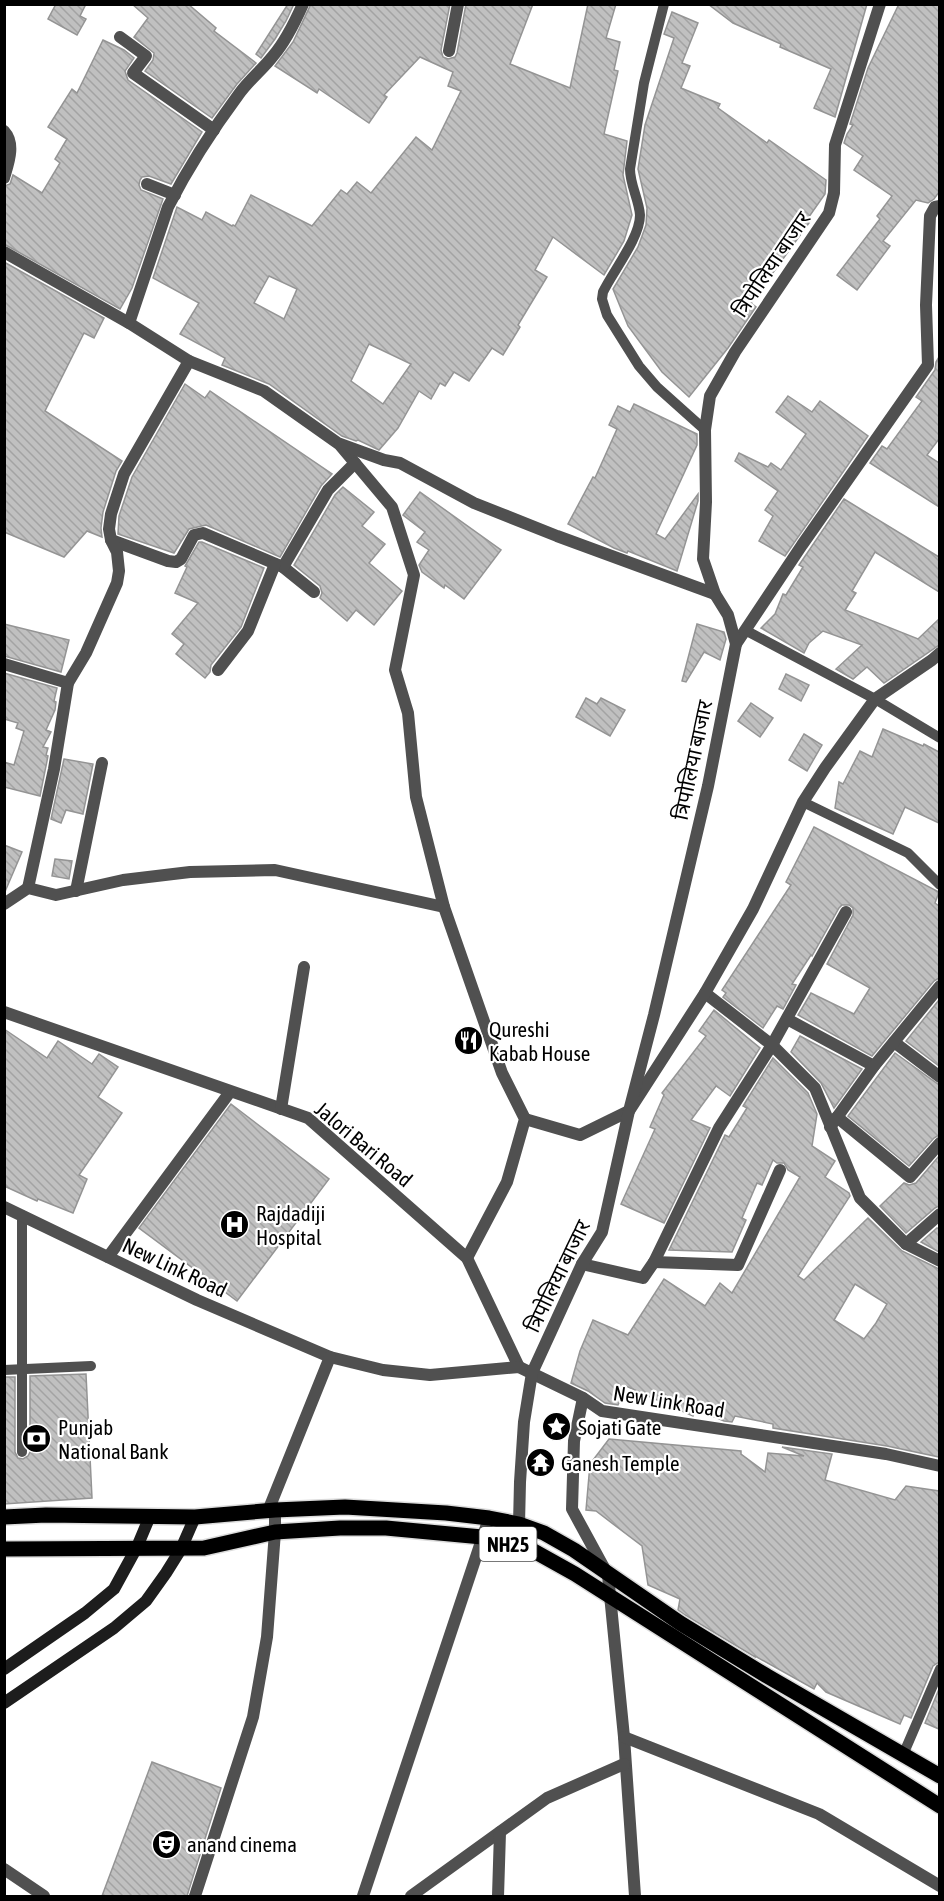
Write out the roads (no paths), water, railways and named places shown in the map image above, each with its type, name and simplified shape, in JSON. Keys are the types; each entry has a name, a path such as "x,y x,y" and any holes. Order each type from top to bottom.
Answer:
{"main road":[{"name":"NH25","path":"4,1517 46,1515 195,1517 271,1510 345,1507 446,1513 519,1524 544,1533 573,1550 680,1623 939,1776"},
{"name":"NH25","path":"4,1549 204,1548 275,1532 386,1528 482,1537 532,1550 575,1574 939,1806"}],"street":[{"path":"129,323 168,207 213,130 241,91 275,54 295,23 303,4"},
{"path":"449,51 458,4"},
{"name":"त्रिपोलिया बाजार","path":"513,1545 519,1524 524,1422 532,1373 582,1264 602,1232 705,797 736,644 728,615 715,594 703,559 706,502 705,430 710,396 735,352 829,213 834,193 835,145 880,4"},
{"path":"120,37 146,56 134,73 213,130"},
{"path":"4,131 9,135 11,149 4,178"},
{"path":"147,184 175,195"},
{"path":"736,644 802,544 928,365 926,305 930,216 935,207 939,206"},
{"path":"4,252 129,323 189,361 264,391 339,444 392,507 414,575 395,670 408,713 416,797 444,907 502,1073 525,1119 507,1182 467,1258"},
{"path":"4,904 28,888 54,769 68,683 86,653 117,583 119,571 117,552 109,529 111,514 124,474 189,361"},
{"path":"339,444 384,460 400,463 484,507 715,594"},
{"path":"218,670 242,641 279,566 328,490 355,463"},
{"path":"111,540 176,562 181,558 194,536 203,533 279,566 314,592"},
{"path":"525,1119 580,1135 629,1111 705,993 753,909 803,802 875,699 939,653"},
{"path":"4,664 68,683"},
{"path":"76,891 102,763"},
{"path":"28,888 56,895 123,880 190,872 275,870 444,907"},
{"path":"582,1264 643,1278 654,1262 719,1128 772,1045 846,912"},
{"path":"281,1109 304,967"},
{"path":"833,1122 874,1066 939,986"},
{"path":"705,993 772,1045 814,1088 833,1122 860,1198 906,1244 939,1261"},
{"name":"Jalori Bari Road","path":"4,1012 308,1118 467,1258 519,1367"},
{"path":"787,1019 874,1066"},
{"path":"894,1042 939,1077"},
{"path":"108,1257 230,1092"},
{"path":"833,1122 910,1177 939,1143"},
{"path":"654,1262 738,1265 780,1170"},
{"name":"New Link Road","path":"4,1207 197,1300 330,1358 383,1370 430,1375 519,1367 583,1398 602,1411 886,1454 939,1466"},
{"path":"906,1244 939,1214"},
{"path":"195,1896 253,1717 267,1637 275,1532 271,1510 330,1358"},
{"path":"583,1398 574,1441 572,1509 608,1575 624,1737 624,1764 635,1896"},
{"path":"4,1669 85,1613 114,1589 137,1547 150,1516"},
{"path":"4,1703 114,1628 146,1601 182,1549 195,1517"},
{"path":"363,1896 489,1518"},
{"path":"624,1737 819,1814 939,1886"},
{"path":"411,1896 547,1798 624,1764"},
{"path":"498,1896 500,1832"},
{"path":"4,1869 44,1896"}],"lane":[{"path":"664,4 644,83 630,169 630,181 640,218 627,250 603,292 602,299 608,315 639,366 657,387 705,430"},
{"path":"745,630 875,699 939,738"},
{"path":"803,802 908,853 939,885"},
{"path":"22,1215 22,1452"},
{"path":"4,1370 91,1366"},
{"path":"903,1755 939,1669"}],"place":[{"name":"Qureshi Kabab House","path":"468,1041"},
{"name":"Rajdadiji Hospital","path":"235,1225"},
{"name":"Sojati Gate","path":"557,1427"},
{"name":"Punjab National Bank","path":"37,1439"},
{"name":"Ganesh Temple","path":"540,1463"},
{"name":"anand cinema","path":"166,1844"}]}
